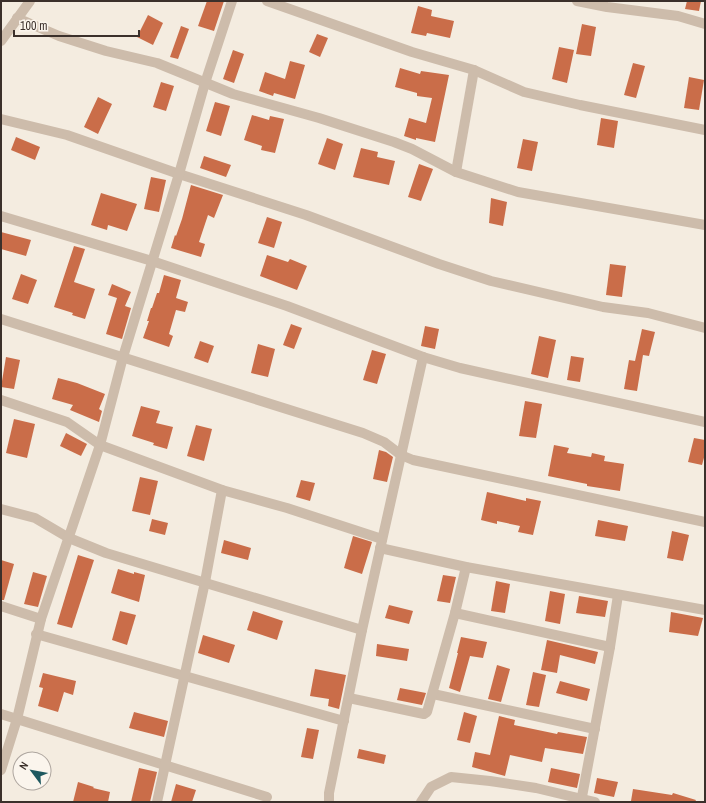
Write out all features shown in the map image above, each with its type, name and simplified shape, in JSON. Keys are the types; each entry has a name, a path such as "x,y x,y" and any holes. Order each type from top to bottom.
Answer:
{"street":[{"path":"1,41 30,1"},
{"path":"1,770 17,719 36,634 100,445 122,357 179,174 205,83 232,1"},
{"path":"267,1 404,49 474,70 524,92 580,106 705,130"},
{"path":"577,1 608,7 678,16 705,24"},
{"path":"17,18 59,36 157,63 233,94 319,118 394,142 412,149 456,172 518,192 705,225"},
{"path":"456,172 474,70"},
{"path":"1,119 67,135 179,174 306,215 439,264 491,281 575,302 648,313 705,328"},
{"path":"1,216 152,261 287,306 423,357 460,368 705,422"},
{"path":"1,319 363,433 384,442 401,455 413,460 705,522"},
{"path":"329,802 329,793 362,630 423,357"},
{"path":"1,400 67,422 100,445 222,490 287,508 381,544 466,567 705,610"},
{"path":"157,802 205,582 222,490"},
{"path":"1,509 35,518 69,538 106,553 362,630"},
{"path":"349,698 424,714 429,710 466,567"},
{"path":"582,800 618,595"},
{"path":"1,606 41,618"},
{"path":"455,613 610,647"},
{"path":"36,634 344,720"},
{"path":"433,694 595,729"},
{"path":"1,714 267,797"},
{"path":"421,802 431,787 451,778 490,781 536,788 595,802"}],"building":[{"path":"207,1 224,1 214,31 198,26"},
{"path":"687,1 701,1 699,11 685,9"},
{"path":"418,6 432,10 431,16 454,21 450,38 427,33 426,36 411,33"},
{"path":"148,15 163,23 153,45 137,37"},
{"path":"582,24 596,27 591,56 576,54"},
{"path":"181,26 189,29 178,59 170,57"},
{"path":"317,34 328,38 320,57 309,52"},
{"path":"559,47 574,50 567,83 552,79"},
{"path":"233,50 244,54 234,83 223,79"},
{"path":"290,61 305,65 295,99 274,93 273,96 259,91 265,72 285,79"},
{"path":"633,63 645,66 636,98 624,95"},
{"path":"400,68 420,74 421,71 449,75 435,142 416,138 416,140 404,136 409,118 426,123 432,98 417,96 417,93 395,87"},
{"path":"689,77 704,80 699,110 684,108"},
{"path":"161,82 174,86 166,111 153,107"},
{"path":"98,97 112,104 98,134 84,127"},
{"path":"215,102 230,106 221,136 206,131"},
{"path":"252,115 269,120 270,116 284,119 275,153 261,150 262,146 244,140"},
{"path":"601,118 618,121 614,148 597,145"},
{"path":"16,137 40,147 35,160 11,150"},
{"path":"327,138 343,144 335,170 318,164"},
{"path":"523,139 538,142 532,171 517,168"},
{"path":"361,148 378,152 377,157 395,161 389,185 353,177"},
{"path":"204,156 231,165 226,177 200,168"},
{"path":"419,164 433,169 421,201 408,197"},
{"path":"151,177 166,180 159,212 144,209"},
{"path":"191,185 223,195 214,218 208,215 199,242 205,244 201,257 171,248 182,219"},
{"path":"101,193 137,204 127,231 108,225 107,230 91,225"},
{"path":"491,198 507,202 503,226 489,223"},
{"path":"267,217 282,222 274,248 258,243"},
{"path":"1,232 31,240 26,256 1,249"},
{"path":"74,246 85,249 74,282 95,289 85,319 72,315 73,313 54,307"},
{"path":"267,255 288,262 290,259 307,266 297,290 260,276"},
{"path":"610,264 626,266 622,297 606,295"},
{"path":"21,274 37,280 28,304 12,299"},
{"path":"164,275 181,280 176,298 188,302 185,312 176,310 169,334 173,336 169,347 143,338 149,321 147,321 151,308 157,293 159,293"},
{"path":"112,284 131,292 125,306 131,308 122,339 106,334 117,298 108,295"},
{"path":"291,324 302,328 294,349 283,345"},
{"path":"425,326 439,329 435,349 421,346"},
{"path":"642,329 655,332 649,356 643,355 637,391 624,389 629,360 635,361"},
{"path":"539,336 556,340 548,378 531,374"},
{"path":"200,341 214,346 208,363 194,358"},
{"path":"258,344 275,349 268,377 251,373"},
{"path":"372,350 386,354 377,384 363,380"},
{"path":"571,356 584,358 580,382 567,380"},
{"path":"6,357 20,360 14,389 1,387"},
{"path":"58,378 77,383 105,394 99,409 102,411 99,422 70,410 73,405 52,399"},
{"path":"525,401 542,404 536,438 519,436"},
{"path":"141,406 160,411 156,423 173,427 167,449 132,436"},
{"path":"14,419 35,424 27,458 6,453"},
{"path":"196,425 212,429 204,461 187,456"},
{"path":"66,433 87,444 81,456 60,446"},
{"path":"694,438 705,440 705,454 702,465 688,462"},
{"path":"554,445 569,448 567,453 591,457 592,453 605,456 604,461 624,464 620,491 587,486 587,484 548,476"},
{"path":"379,450 386,452 393,457 387,482 373,479"},
{"path":"140,477 158,481 150,515 132,511"},
{"path":"301,480 315,483 310,501 296,497"},
{"path":"487,492 526,501 526,498 541,501 533,535 518,532 520,526 497,521 497,524 481,520"},
{"path":"152,519 168,523 165,535 149,531"},
{"path":"598,520 628,526 625,541 595,536"},
{"path":"672,531 689,535 683,561 667,558"},
{"path":"353,536 372,542 362,574 344,568"},
{"path":"224,540 251,548 248,560 221,553"},
{"path":"78,555 94,560 72,628 57,624"},
{"path":"1,560 14,564 4,600 1,600"},
{"path":"118,569 134,574 134,572 145,575 139,602 111,593"},
{"path":"33,572 47,576 38,607 24,604"},
{"path":"443,575 456,577 450,603 437,601"},
{"path":"496,581 510,584 505,613 491,611"},
{"path":"550,591 565,594 560,624 545,621"},
{"path":"579,596 608,601 605,617 576,613"},
{"path":"389,605 413,611 409,624 385,618"},
{"path":"120,611 136,615 127,645 112,640"},
{"path":"253,611 283,621 277,640 247,630"},
{"path":"671,612 703,618 698,636 669,632"},
{"path":"203,635 235,645 229,663 198,653"},
{"path":"461,637 487,642 483,658 470,656 460,692 449,688"},
{"path":"547,640 598,652 595,664 560,655 557,673 541,670"},
{"path":"377,644 409,649 407,661 376,656"},
{"path":"497,665 510,669 501,702 488,699"},
{"path":"315,669 346,675 339,709 328,706 329,699 310,696"},
{"path":"533,672 546,675 539,707 526,705"},
{"path":"43,673 76,681 73,695 64,692 58,712 38,706 43,688 39,687"},
{"path":"560,681 590,689 587,701 556,693"},
{"path":"400,688 426,693 422,705 397,700"},
{"path":"134,712 168,721 164,737 129,728"},
{"path":"464,712 477,716 470,743 457,740"},
{"path":"499,716 515,720 514,725 557,734 558,732 587,737 583,754 545,748 542,762 510,755 505,776 472,767 475,752 490,755"},
{"path":"307,728 319,730 313,759 301,757"},
{"path":"359,749 386,755 384,764 357,758"},
{"path":"139,768 157,772 150,802 131,802"},
{"path":"551,768 580,774 577,788 548,782"},
{"path":"597,778 618,782 614,797 594,793"},
{"path":"78,782 94,787 93,788 110,792 108,802 73,802"},
{"path":"176,784 196,790 192,802 171,802"},
{"path":"633,789 672,795 673,793 696,800 695,802 631,801"}]}
